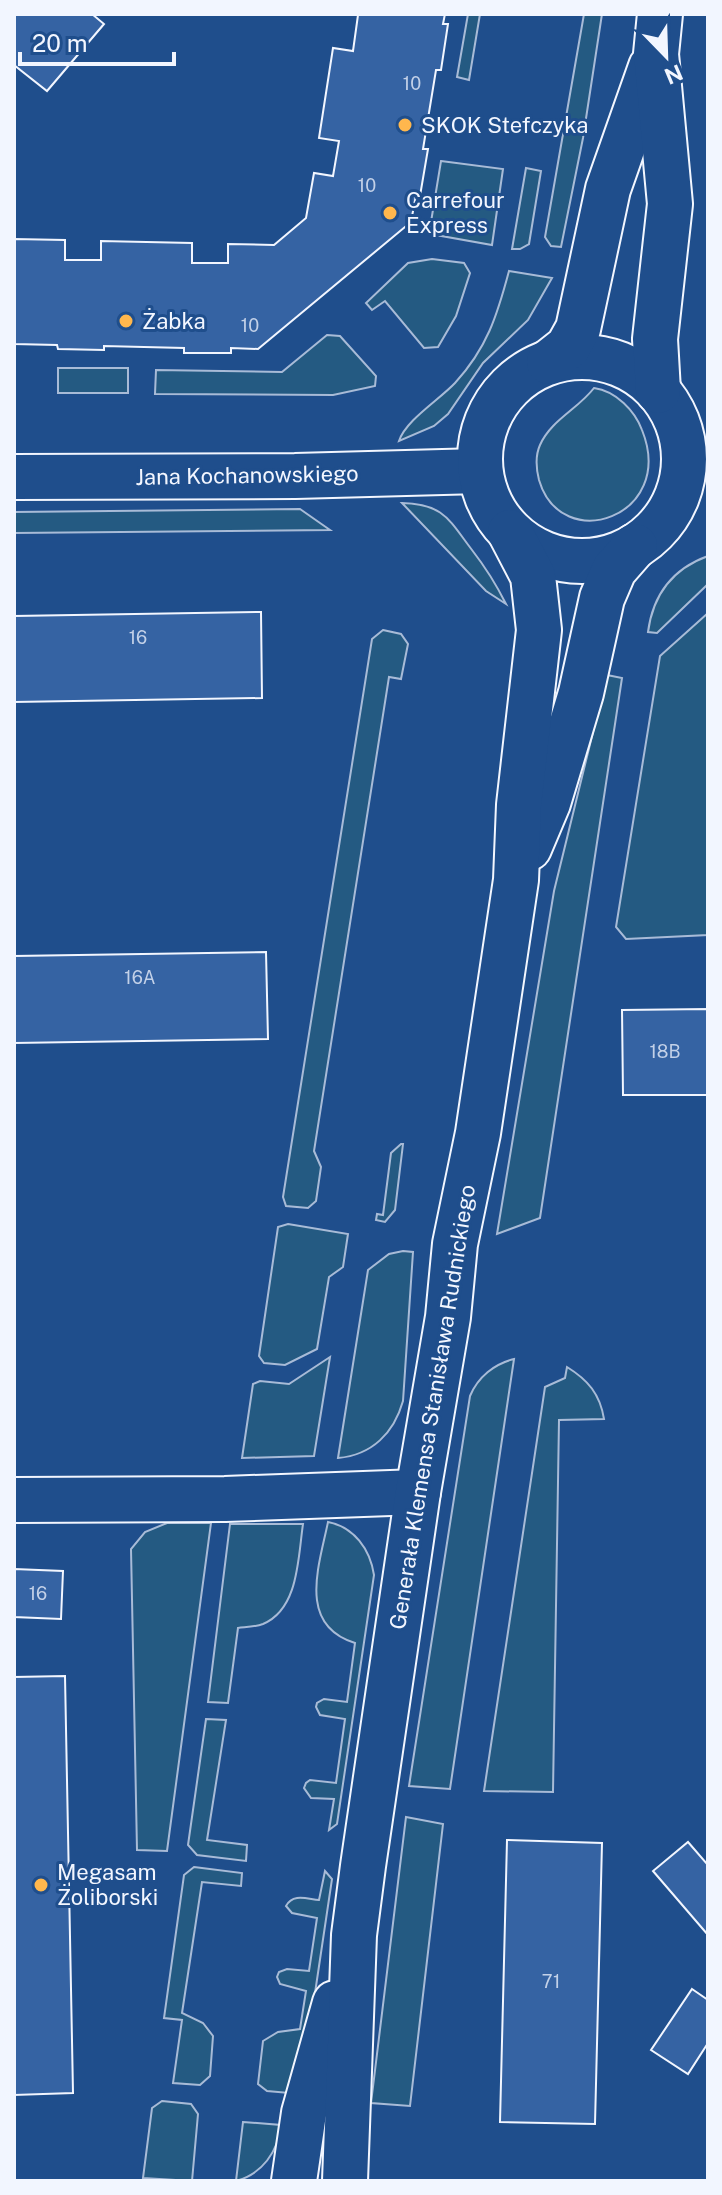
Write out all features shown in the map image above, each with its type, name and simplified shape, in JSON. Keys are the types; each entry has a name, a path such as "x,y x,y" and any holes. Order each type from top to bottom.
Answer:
{"street":[{"path":"658,34 608,189 578,329 568,347 549,362 519,378 495,404 482,436 480,471 490,504 510,532 538,551 572,560 604,559 708,508"},
{"path":"658,34 670,204 655,339 658,391"},
{"path":"549,362 583,356 615,362 644,377 675,416 694,434 677,496 648,535"},
{"name":"Jana Kochanowskiego","path":"14,477 295,476 480,471"},
{"name":"Generała Klemensa Stanisława Rudnickiego","path":"345,2181 354,1935 418,1492 448,1317 455,1244 478,1133 516,880 519,805 539,630 533,576 510,532"},
{"name":"Generała Klemensa Stanisława Rudnickiego","path":"516,880 548,803 581,693 602,598 614,570 648,535"},
{"path":"14,1500 225,1499 418,1492"},
{"name":"Generała Klemensa Stanisława Rudnickiego","path":"294,2181 304,2113 354,1935"}],"shaded area":[{"path":"468,14 480,14 469,80 457,77"},
{"path":"584,14 602,14 583,138 561,247 551,246 545,237"},
{"path":"441,161 503,169 492,245 436,235 430,228"},
{"path":"526,168 541,171 529,244 512,249"},
{"path":"432,259 464,263 470,273 456,316 438,347 424,348 385,301 372,310 366,303 408,263"},
{"path":"509,271 552,278 528,320 483,363 448,414 434,426 399,441 408,425 455,383 475,357 495,317"},
{"path":"327,335 340,336 376,376 375,386 333,395 155,394 156,370 282,372"},
{"path":"58,368 128,368 128,393 58,393"},
{"path":"594,388 610,393 635,416 642,430 649,460 644,485 631,504 612,516 590,521 569,516 551,503 539,480 536,462 545,436"},
{"path":"402,503 437,510 444,516 482,563 506,604 486,591"},
{"path":"300,509 330,530 14,533 14,512"},
{"path":"708,556 708,584 657,633 648,632 654,606 666,585 684,568"},
{"path":"708,613 708,935 626,939 616,927 660,656"},
{"path":"383,630 401,634 408,644 401,679 389,677 314,1151 321,1167 316,1201 308,1208 286,1206 283,1197 372,639"},
{"path":"607,675 622,678 540,1218 497,1234 554,891"},
{"path":"401,1144 395,1210 385,1222 376,1220 377,1214 383,1215 391,1153"},
{"path":"288,1224 348,1234 343,1267 329,1277 317,1349 285,1365 264,1363 259,1356 278,1227"},
{"path":"413,1252 403,1401 394,1423 380,1440 361,1452 338,1458 368,1270 389,1254"},
{"path":"330,1357 314,1456 242,1458 253,1384 260,1381 289,1384"},
{"path":"514,1359 450,1789 409,1786 470,1396 488,1372"},
{"path":"567,1367 592,1388 604,1419 559,1420 553,1792 484,1791 545,1387 565,1378"},
{"path":"328,1522 353,1534 365,1548 374,1575 337,1824 329,1830 334,1799 311,1798 304,1788 310,1780 336,1783 345,1719 320,1715 316,1707 324,1699 347,1702 355,1643 337,1634 325,1623 319,1608 317,1575"},
{"path":"167,1523 211,1523 167,1851 137,1850 131,1549 145,1532"},
{"path":"230,1524 303,1524 295,1581 284,1607 263,1624 238,1628 228,1703 208,1702"},
{"path":"206,1719 226,1720 207,1840 247,1845 246,1861 197,1855 188,1845"},
{"path":"406,1817 443,1824 410,2106 371,2103"},
{"path":"194,1867 242,1873 241,1886 202,1882 182,2013 203,2023 213,2036 210,2076 200,2085 173,2083 182,2020 164,2018 184,1875"},
{"path":"325,1871 332,1879 315,1993 289,2093 267,2091 258,2084 263,2041 278,2032 300,2029 306,1991 280,1984 277,1977 279,1972 287,1969 309,1971 317,1918 292,1913 286,1906 296,1898 319,1900"},
{"path":"162,2101 191,2104 198,2114 192,2181 143,2178 152,2108"},
{"path":"243,2122 281,2125 276,2144 267,2160 254,2173 236,2181"}],"building":[{"path":"14,14 92,14 104,24 47,91 14,65"},
{"path":"351,14 445,14 443,24 448,24 441,70 436,70 423,149 428,149 420,196 416,195 411,222 258,349 231,348 231,353 184,353 184,348 104,346 104,350 58,349 57,345 14,344 14,239 65,240 65,260 101,260 101,241 192,243 192,263 228,263 228,244 274,245 306,218 314,173 333,176 339,141 319,138 333,48 353,51 358,15"},
{"path":"261,612 262,698 14,702 14,616"},
{"path":"266,952 268,1039 14,1043 14,956"},
{"path":"708,1009 708,1095 623,1095 622,1010"},
{"path":"14,1569 63,1571 61,1619 14,1617"},
{"name":"Megasam Żoliborski","path":"65,1676 73,2093 14,2095 14,1677"},
{"path":"507,1840 602,1843 595,2124 500,2122"},
{"path":"688,1842 708,1865 708,1935 653,1871"},
{"path":"692,1989 708,2000 708,2043 688,2074 651,2050"}],"place":[{"name":"SKOK Stefczyka","path":"405,125"},
{"name":"Carrefour Express","path":"390,213"},
{"name":"Żabka","path":"126,321"},
{"name":"Megasam Żoliborski","path":"41,1885"}]}
